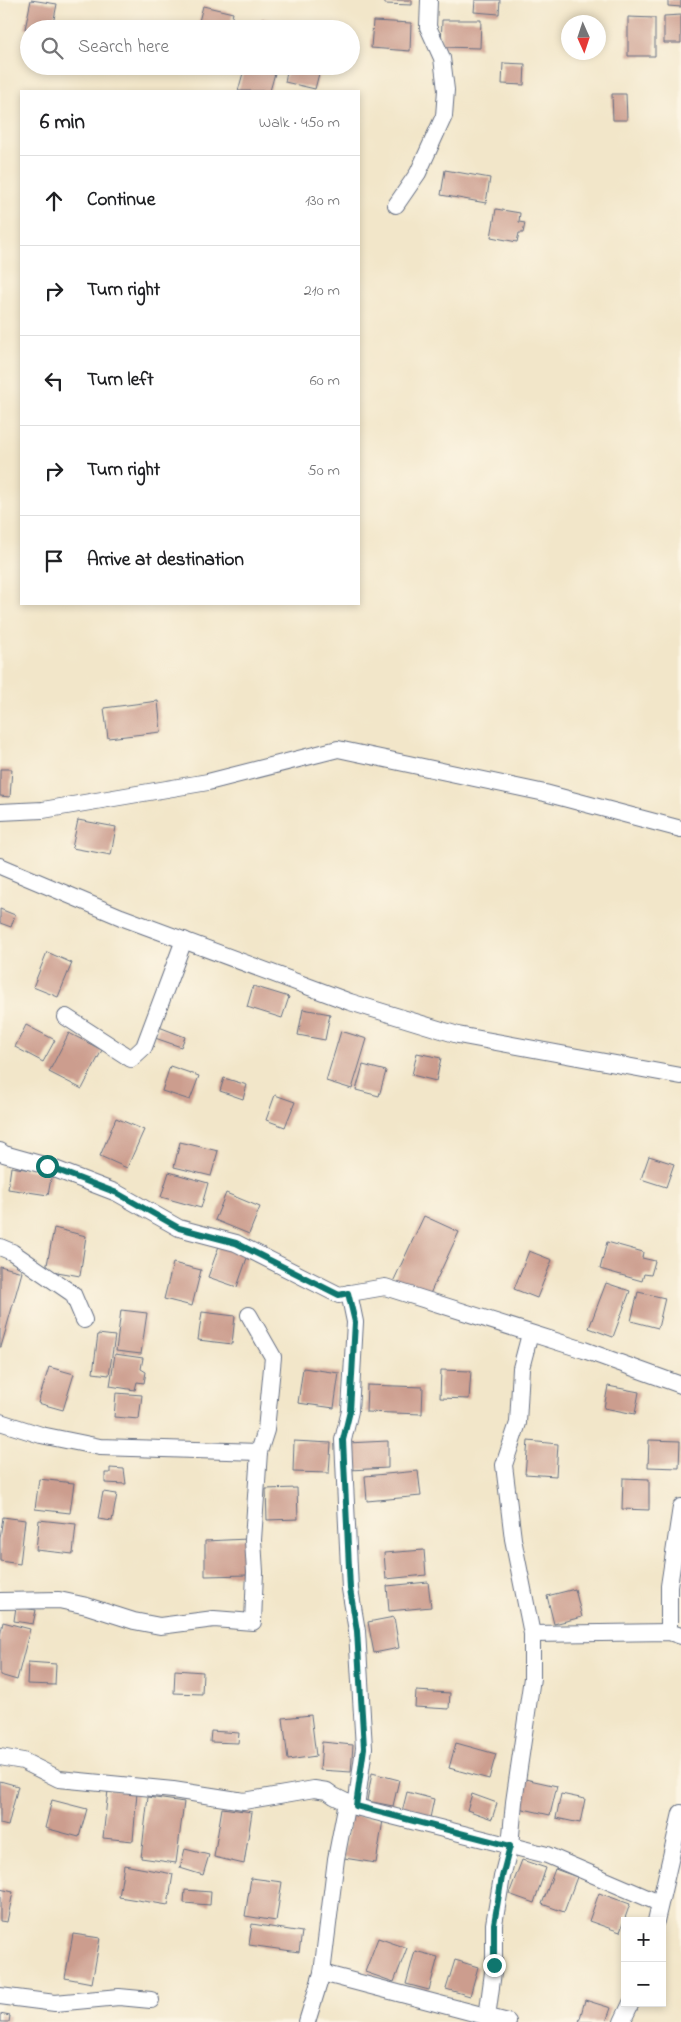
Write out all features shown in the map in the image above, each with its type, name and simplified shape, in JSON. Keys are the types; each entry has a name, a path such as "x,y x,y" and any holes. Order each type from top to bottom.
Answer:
{"street":[{"path":"396,204 418,172 444,116 446,90 442,58 428,28 429,0"},
{"path":"0,812 43,810 208,782 338,749 545,794 681,829"},
{"path":"0,866 121,917 350,1002 458,1035 681,1076"},
{"path":"66,1017 131,1059 144,1048 184,940"},
{"path":"0,1152 47,1166 117,1193 179,1228 236,1243 339,1295 385,1287 584,1350 681,1385"},
{"path":"0,1247 12,1252 73,1294 84,1320"},
{"path":"308,2022 322,1973 336,1859 364,1748 357,1631 350,1589 343,1440 350,1411 355,1322 348,1293"},
{"path":"0,1601 59,1600 87,1606 134,1621 160,1626 214,1619 254,1622 255,1572 253,1540 259,1452 266,1430 273,1357 249,1315"},
{"path":"487,2016 494,1965 494,1924 502,1877 510,1846 514,1802 532,1678 532,1634 513,1539 504,1465 518,1423 521,1368 530,1334"},
{"path":"0,1422 41,1435 100,1448 259,1452"},
{"path":"532,1634 675,1634 669,1586 681,1507"},
{"path":"0,1757 23,1761 59,1779 173,1790 244,1802 314,1788 327,1790 334,1796 351,1804 547,1855 659,1904"},
{"path":"657,1917 681,1813"},
{"path":"322,1973 508,2022"},
{"path":"0,1996 55,2003 119,1997 151,2000"},
{"path":"622,2022 629,2007"}],"building":[{"path":"31,0 57,4 54,20 27,20"},
{"path":"385,0 412,0 412,5 385,4"},
{"path":"475,0 500,0 499,14 474,12"},
{"path":"668,0 681,0 681,7 668,6"},
{"path":"203,6 233,13 231,20 199,20"},
{"path":"681,15 681,43 664,43 664,16"},
{"path":"628,17 655,18 655,56 628,56"},
{"path":"442,20 481,20 480,48 441,47"},
{"path":"373,21 411,23 410,51 371,48"},
{"path":"503,63 525,64 524,85 502,84"},
{"path":"242,75 274,75 270,90 238,90"},
{"path":"286,75 319,75 315,89 285,82"},
{"path":"612,94 626,94 627,120 613,120"},
{"path":"445,170 490,178 486,203 441,195"},
{"path":"496,209 520,213 519,222 525,223 523,233 519,233 517,242 491,237"},
{"path":"158,701 161,732 108,738 104,708"},
{"path":"0,769 12,769 10,797 0,796"},
{"path":"78,820 116,827 111,855 72,848"},
{"path":"0,909 15,915 11,927 0,923"},
{"path":"47,952 72,963 58,997 33,987"},
{"path":"253,986 289,997 282,1018 247,1007"},
{"path":"303,1009 330,1014 325,1040 298,1035"},
{"path":"26,1025 55,1040 43,1062 15,1047"},
{"path":"159,1027 185,1037 181,1047 155,1038"},
{"path":"341,1031 367,1039 352,1089 326,1081"},
{"path":"69,1033 102,1050 82,1089 49,1072"},
{"path":"417,1053 441,1058 436,1081 412,1075"},
{"path":"363,1065 386,1071 379,1096 356,1090"},
{"path":"170,1066 199,1076 190,1100 162,1091"},
{"path":"224,1078 247,1085 243,1099 220,1091"},
{"path":"275,1095 295,1102 285,1127 266,1120"},
{"path":"116,1118 144,1130 127,1168 100,1156"},
{"path":"180,1142 218,1151 211,1176 174,1167"},
{"path":"649,1156 674,1164 666,1187 641,1179"},
{"path":"11,1167 52,1173 48,1195 8,1189"},
{"path":"169,1172 208,1183 201,1208 161,1197"},
{"path":"226,1193 260,1207 249,1234 215,1220"},
{"path":"424,1216 459,1232 428,1298 393,1282"},
{"path":"54,1228 86,1236 80,1276 46,1270"},
{"path":"607,1242 643,1252 642,1258 655,1261 651,1275 644,1274 642,1281 600,1269"},
{"path":"219,1246 248,1255 237,1287 208,1277"},
{"path":"529,1251 552,1260 537,1298 514,1289"},
{"path":"173,1263 201,1270 192,1306 164,1299"},
{"path":"0,1266 22,1272 1,1347 0,1347"},
{"path":"606,1283 630,1291 613,1337 589,1328"},
{"path":"638,1292 665,1298 658,1328 631,1321"},
{"path":"121,1310 147,1313 141,1354 116,1351"},
{"path":"202,1312 235,1316 232,1344 198,1340"},
{"path":"98,1334 115,1336 109,1375 93,1373"},
{"path":"115,1354 143,1358 141,1369 146,1372 144,1383 137,1382 135,1390 110,1386"},
{"path":"49,1367 74,1374 63,1410 38,1403"},
{"path":"303,1368 339,1373 334,1408 298,1403"},
{"path":"441,1370 471,1371 469,1399 440,1398"},
{"path":"367,1385 423,1387 422,1414 366,1412"},
{"path":"608,1386 639,1392 635,1414 604,1408"},
{"path":"116,1393 142,1395 139,1419 114,1417"},
{"path":"649,1440 680,1441 679,1468 648,1467"},
{"path":"294,1441 331,1443 329,1473 293,1472"},
{"path":"388,1441 388,1468 349,1470 347,1443"},
{"path":"528,1441 558,1444 556,1476 525,1474"},
{"path":"110,1468 124,1469 126,1484 105,1483 105,1473 110,1473"},
{"path":"418,1471 421,1496 367,1501 365,1476"},
{"path":"623,1478 649,1479 649,1510 622,1509"},
{"path":"39,1479 74,1483 70,1513 35,1509"},
{"path":"297,1488 298,1519 267,1520 266,1489"},
{"path":"103,1492 117,1494 112,1521 98,1519"},
{"path":"3,1517 25,1520 20,1564 0,1561 0,1538"},
{"path":"39,1520 76,1524 73,1554 36,1550"},
{"path":"248,1539 249,1575 205,1576 205,1541"},
{"path":"424,1550 426,1575 386,1579 384,1553"},
{"path":"428,1582 431,1607 389,1611 387,1586"},
{"path":"575,1589 582,1617 554,1624 547,1596"},
{"path":"16,1607 36,1610 33,1624 14,1621"},
{"path":"394,1617 399,1648 374,1653 368,1622"},
{"path":"3,1622 30,1629 17,1680 0,1675 0,1636"},
{"path":"28,1662 56,1664 55,1685 27,1684"},
{"path":"175,1670 203,1672 202,1694 174,1693"},
{"path":"416,1691 450,1693 449,1709 415,1707"},
{"path":"311,1715 316,1756 288,1760 283,1718"},
{"path":"211,1731 239,1733 238,1743 210,1742"},
{"path":"322,1742 353,1745 351,1772 320,1770"},
{"path":"456,1743 496,1754 489,1779 449,1768"},
{"path":"372,1773 399,1780 393,1806 367,1801"},
{"path":"525,1779 557,1786 550,1815 519,1808"},
{"path":"0,1781 18,1786 8,1826 0,1824"},
{"path":"108,1790 137,1792 133,1841 103,1838"},
{"path":"407,1792 434,1799 430,1818 402,1812"},
{"path":"472,1794 497,1803 492,1819 467,1810"},
{"path":"561,1794 585,1799 580,1823 556,1818"},
{"path":"148,1797 184,1802 176,1863 141,1858"},
{"path":"52,1800 87,1809 79,1837 45,1828"},
{"path":"222,1808 252,1812 244,1864 214,1857"},
{"path":"351,1815 383,1820 376,1863 344,1858"},
{"path":"185,1849 209,1855 203,1875 180,1868"},
{"path":"522,1860 546,1868 534,1903 509,1894"},
{"path":"124,1865 173,1874 168,1905 119,1897"},
{"path":"555,1869 577,1877 564,1912 542,1904"},
{"path":"251,1878 282,1882 276,1921 245,1916"},
{"path":"0,1889 13,1892 7,1922 0,1921"},
{"path":"185,1890 211,1892 210,1905 184,1903"},
{"path":"599,1893 630,1904 625,1917 621,1917 620,1932 589,1921"},
{"path":"252,1924 302,1932 299,1952 249,1945"},
{"path":"73,1934 100,1938 92,1983 65,1978"},
{"path":"378,1938 407,1948 394,1982 365,1972"},
{"path":"415,1951 438,1957 429,1990 406,1984"},
{"path":"455,1960 478,1967 470,1996 446,1989"},
{"path":"585,2000 611,2008 606,2022 579,2022"},
{"path":"0,2014 10,2016 9,2022 0,2022"}],"route":[{"path":"47,1166 117,1193 179,1228 236,1243 294,1274 339,1295 348,1293 355,1322 350,1411 343,1440 350,1589 357,1631 364,1748 356,1806 414,1823 510,1846 502,1877 494,1924 494,1965"}]}
